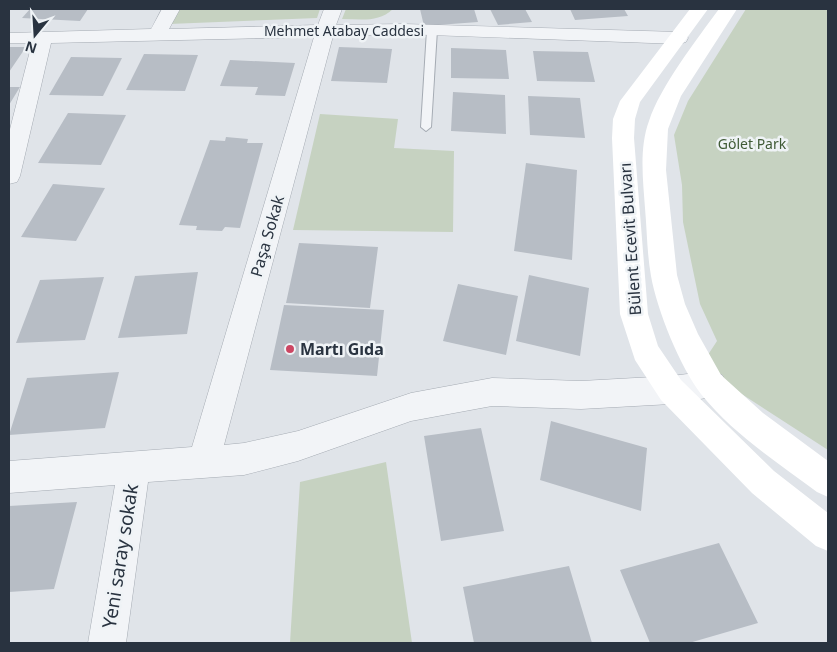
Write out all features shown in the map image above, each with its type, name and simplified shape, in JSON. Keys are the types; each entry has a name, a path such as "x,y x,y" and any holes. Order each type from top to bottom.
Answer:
{"main road":[{"name":"Bülent Ecevit Bulvarı","path":"699,9 630,101 624,119 623,138 634,314 645,351 671,390 763,482 828,534"},
{"name":"Bülent Ecevit Bulvarı","path":"728,9 705,42 662,114 656,130 657,197 665,280 690,345 700,367 712,384 735,408 828,481"},
{"path":"679,38 705,42"}],"street":[{"path":"157,35 171,9"},
{"path":"402,29 405,9"},
{"name":"Mehmet Atabay Caddesi","path":"9,38 157,35 329,20 402,29 679,38"},
{"name":"Paşa Sokak","path":"203,463 329,20"},
{"path":"9,176 43,38"},
{"path":"9,477 134,469 244,459 298,446 412,407 492,392 581,395 671,390 712,384"},
{"name":"Yeni saray sokak","path":"107,643 134,469"}],"lane":[{"path":"426,127 432,30"}],"green space":[{"path":"176,9 320,9 317,18 169,24"},
{"path":"346,9 393,9 381,16 363,20 342,19"},
{"name":"Gölet Park","path":"746,9 828,9 828,450 700,367 717,341 700,304 683,222 682,185 674,135 688,101"},
{"path":"320,114 398,119 394,148 454,151 453,232 293,230"},
{"path":"386,462 412,643 290,643 300,482"}],"building":[{"path":"30,9 88,9 80,21 22,18"},
{"path":"420,9 474,9 478,22 424,26"},
{"path":"490,9 525,9 532,22 498,25"},
{"path":"570,9 624,9 628,16 575,20"},
{"path":"9,47 26,47 9,72"},
{"path":"339,47 392,49 387,83 331,81"},
{"path":"451,48 506,50 509,79 451,78"},
{"path":"533,51 588,52 595,82 537,81"},
{"path":"144,54 198,55 185,91 126,90"},
{"path":"71,57 122,58 103,96 49,95"},
{"path":"230,60 295,63 285,96 255,95 258,87 220,86"},
{"path":"9,87 20,87 9,105"},
{"path":"453,92 505,95 506,134 451,131"},
{"path":"528,96 580,98 585,138 530,135"},
{"path":"68,113 126,115 101,165 38,163"},
{"path":"226,137 248,139 247,143 263,143 240,228 225,227 222,231 196,230 197,226 179,225 210,140 225,141"},
{"path":"526,163 577,170 572,260 514,251"},
{"path":"53,184 105,188 76,241 21,237"},
{"path":"299,243 378,247 370,308 286,303"},
{"path":"198,272 187,334 118,338 135,276"},
{"path":"529,275 589,288 580,356 516,341"},
{"path":"104,277 85,340 16,343 40,280"},
{"path":"458,284 518,296 506,355 443,341"},
{"path":"284,305 384,310 377,376 270,370"},
{"path":"119,372 105,428 9,435 27,378"},
{"path":"551,421 647,448 641,511 540,480"},
{"path":"481,428 504,531 441,541 424,436"},
{"path":"77,502 54,589 9,592 9,506"},
{"path":"719,543 758,623 689,643 650,643 620,570"},
{"path":"569,566 592,643 474,643 463,587"}],"place":[{"name":"Martı Gıda","path":"290,349"}]}
